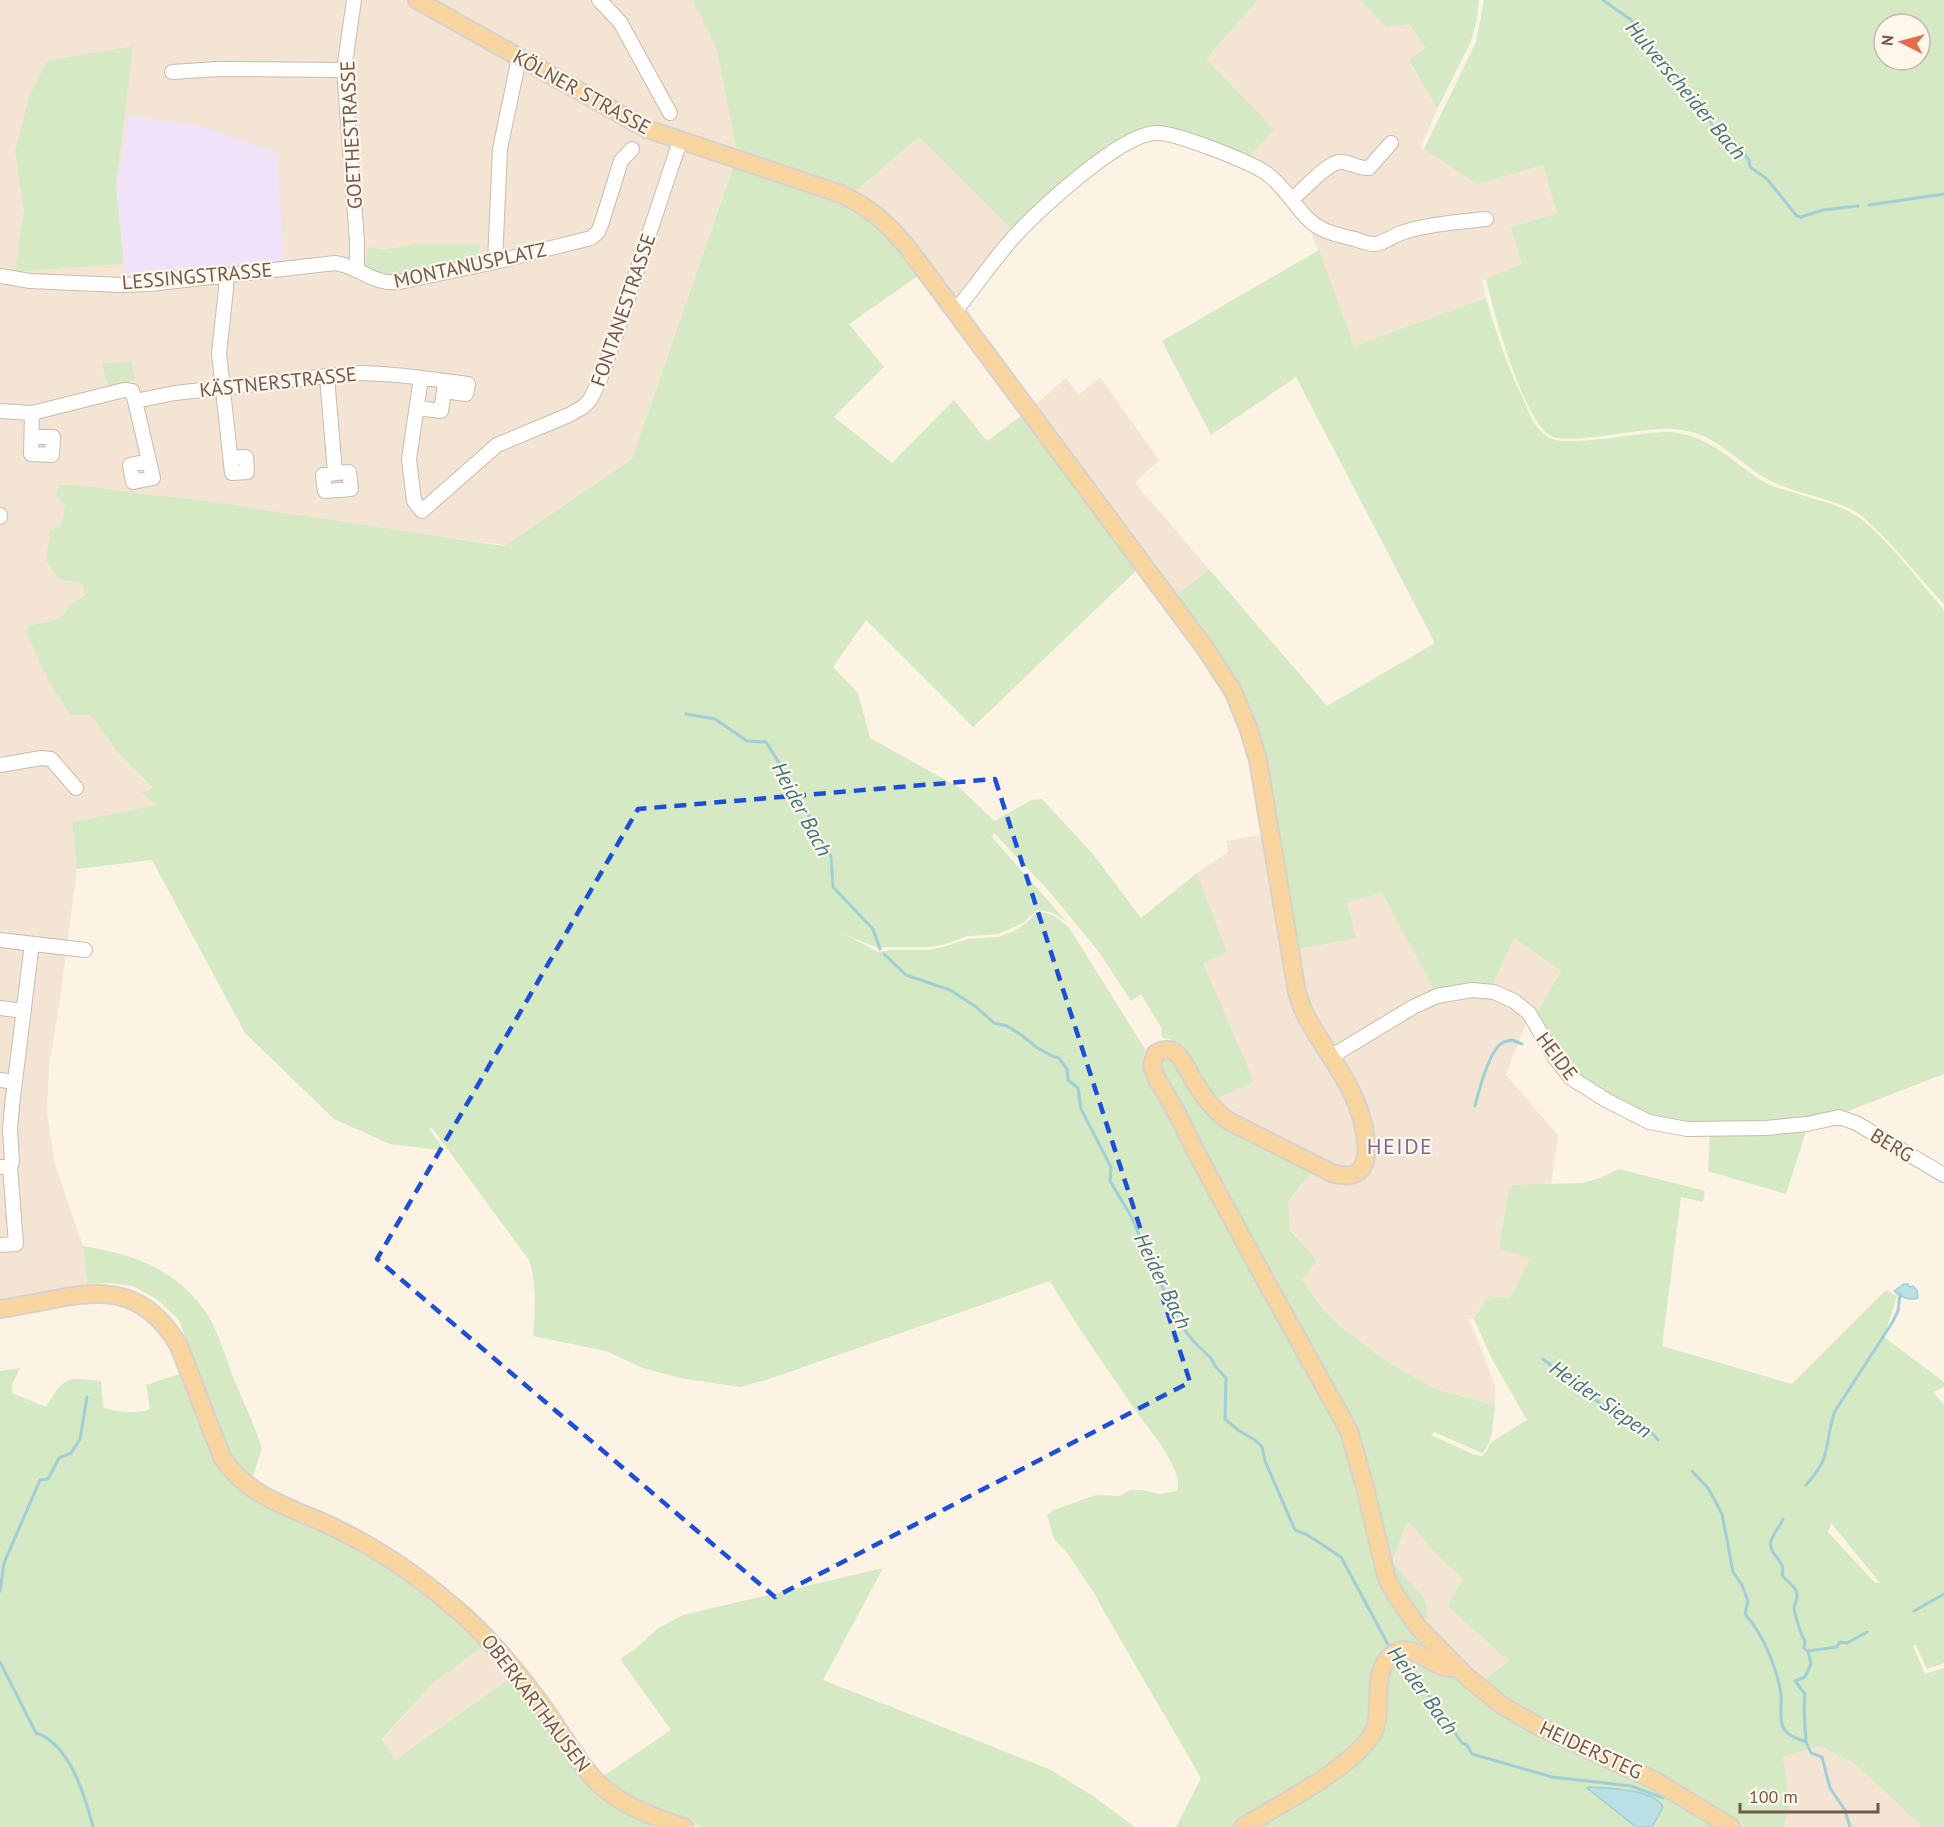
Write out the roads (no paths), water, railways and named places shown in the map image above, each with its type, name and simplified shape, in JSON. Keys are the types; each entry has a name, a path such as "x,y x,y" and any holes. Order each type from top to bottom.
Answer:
{"main road":[{"name":"KÖLNER STRASSE","path":"417,0 647,129 850,198 869,210 901,239 1205,648 1233,691 1248,727 1258,760 1297,992 1306,1016 1332,1056"},
{"name":"HEIDERSTEG","path":"1332,1056 1355,1097 1362,1119 1366,1152 1363,1166 1358,1172 1347,1176 1332,1173 1240,1128 1221,1116 1176,1053 1166,1049 1155,1054 1152,1065 1156,1077 1257,1267 1348,1431 1363,1479 1386,1576 1395,1594 1418,1627 1456,1667 1483,1691 1520,1717 1654,1780 1731,1827"},
{"name":"OBERKARTHAUSEN","path":"0,1309 78,1296 106,1294 132,1299 147,1308 171,1332 179,1346 212,1435 226,1464 243,1483 266,1497 340,1530 386,1556 423,1582 481,1630 518,1675 597,1782 653,1822 684,1827"},
{"path":"1243,1827 1330,1774 1370,1738 1378,1720 1380,1674 1383,1666 1394,1654 1411,1651 1444,1668 1456,1667"}],"street":[{"name":"GOETHESTRASSE","path":"354,0 345,70 357,270"},
{"path":"599,0 620,22 670,113"},
{"path":"495,262 500,149 519,58"},
{"path":"172,72 218,69 345,70"},
{"path":"956,310 991,264 1037,214 1067,187 1113,152 1154,132 1190,141 1257,167 1280,185 1306,217 1328,232 1373,244 1408,231 1447,223 1486,219"},
{"name":"FONTANESTRASSE","path":"417,408 409,459 414,501 422,511 497,445 569,415 590,400 614,340 680,141"},
{"path":"1292,199 1309,186 1329,164 1338,161 1369,168 1391,143"},
{"name":"MONTANUSPLATZ","path":"357,270 387,283 495,262 586,239 598,232 621,161 632,148"},
{"name":"LESSINGSTRASSE","path":"0,276 30,281 121,285 150,284 335,263 357,270"},
{"path":"226,274 219,353 231,458"},
{"name":"KÄSTNERSTRASSE","path":"135,401 222,387 375,373 421,378 445,386 441,411 417,408"},
{"path":"327,376 335,473"},
{"path":"417,408 421,378"},
{"path":"0,411 32,413 124,390 132,392 149,461"},
{"path":"32,413 32,436"},
{"path":"0,765 41,758 51,759 76,788"},
{"path":"0,940 85,950"},
{"path":"0,1245 16,1244 5,1167 12,1162 10,1129 31,951"},
{"name":"HEIDE","path":"1332,1056 1413,1007 1437,996 1472,990 1494,992 1514,1001 1529,1013 1555,1058 1571,1078 1605,1100 1649,1122 1687,1129 1766,1128 1807,1124 1839,1117"},
{"path":"0,1008 24,1011"},
{"path":"0,1080 15,1082"},
{"name":"BERG","path":"1839,1117 1856,1124 1944,1175"}],"water":[{"path":"1908,1284 1909,1287 1913,1286 1917,1290 1918,1298 1905,1298 1894,1291"},
{"path":"1587,1788 1640,1793 1650,1796 1663,1807 1652,1827 1636,1827"}],"waterway":[{"name":"Hulverscheider Bach","path":"1603,0 1631,20 1642,32 1683,85 1696,107 1727,140 1737,144 1749,160 1750,167 1767,179 1797,216 1858,206"},
{"name":"Hulverscheider Bach","path":"1869,205 1944,194"},
{"name":"Heider Bach","path":"686,714 715,719 747,741 766,742 788,777 831,857 833,887 873,929 880,949"},
{"name":"Heider Bach","path":"884,954 906,975 950,990 975,1006 994,1023 1007,1026 1036,1047 1058,1057 1067,1069 1068,1080 1078,1088 1081,1109 1111,1167 1110,1181 1131,1216 1182,1327 1226,1378 1225,1419 1262,1447 1265,1461 1295,1530 1306,1534 1341,1557 1391,1650"},
{"name":"Heider Siepen","path":"1475,1106 1485,1072 1497,1047 1503,1042 1512,1040 1522,1044"},
{"path":"1806,1485 1823,1462 1835,1411 1892,1323 1898,1311 1900,1294"},
{"name":"Heider Siepen","path":"1543,1359 1602,1405 1645,1425 1658,1440"},
{"path":"0,1591 4,1563 40,1480 48,1479 59,1458 71,1453 80,1439 87,1397"},
{"name":"Heider Siepen","path":"1692,1471 1708,1488 1722,1514 1733,1572 1742,1585 1748,1601 1745,1614 1763,1641 1776,1673 1781,1694 1783,1727 1790,1735 1806,1742 1811,1753 1822,1757 1830,1788 1845,1810 1850,1827"},
{"path":"1783,1519 1772,1538 1771,1546 1782,1565 1782,1575 1796,1591 1797,1598 1794,1608 1805,1641 1804,1648 1807,1651"},
{"path":"1914,1611 1944,1594"},
{"path":"1806,1741 1805,1694 1795,1681 1805,1677 1811,1664 1808,1651 1837,1647 1840,1642 1847,1643 1867,1632"},
{"name":"Heider Bach","path":"1397,1658 1433,1700 1435,1710 1439,1710 1472,1754 1552,1777 1631,1786 1663,1798"},
{"path":"0,1662 36,1733 48,1739 67,1759 86,1801 93,1827"}],"district":[{"name":"HEIDE","path":"1400,1146"}]}
